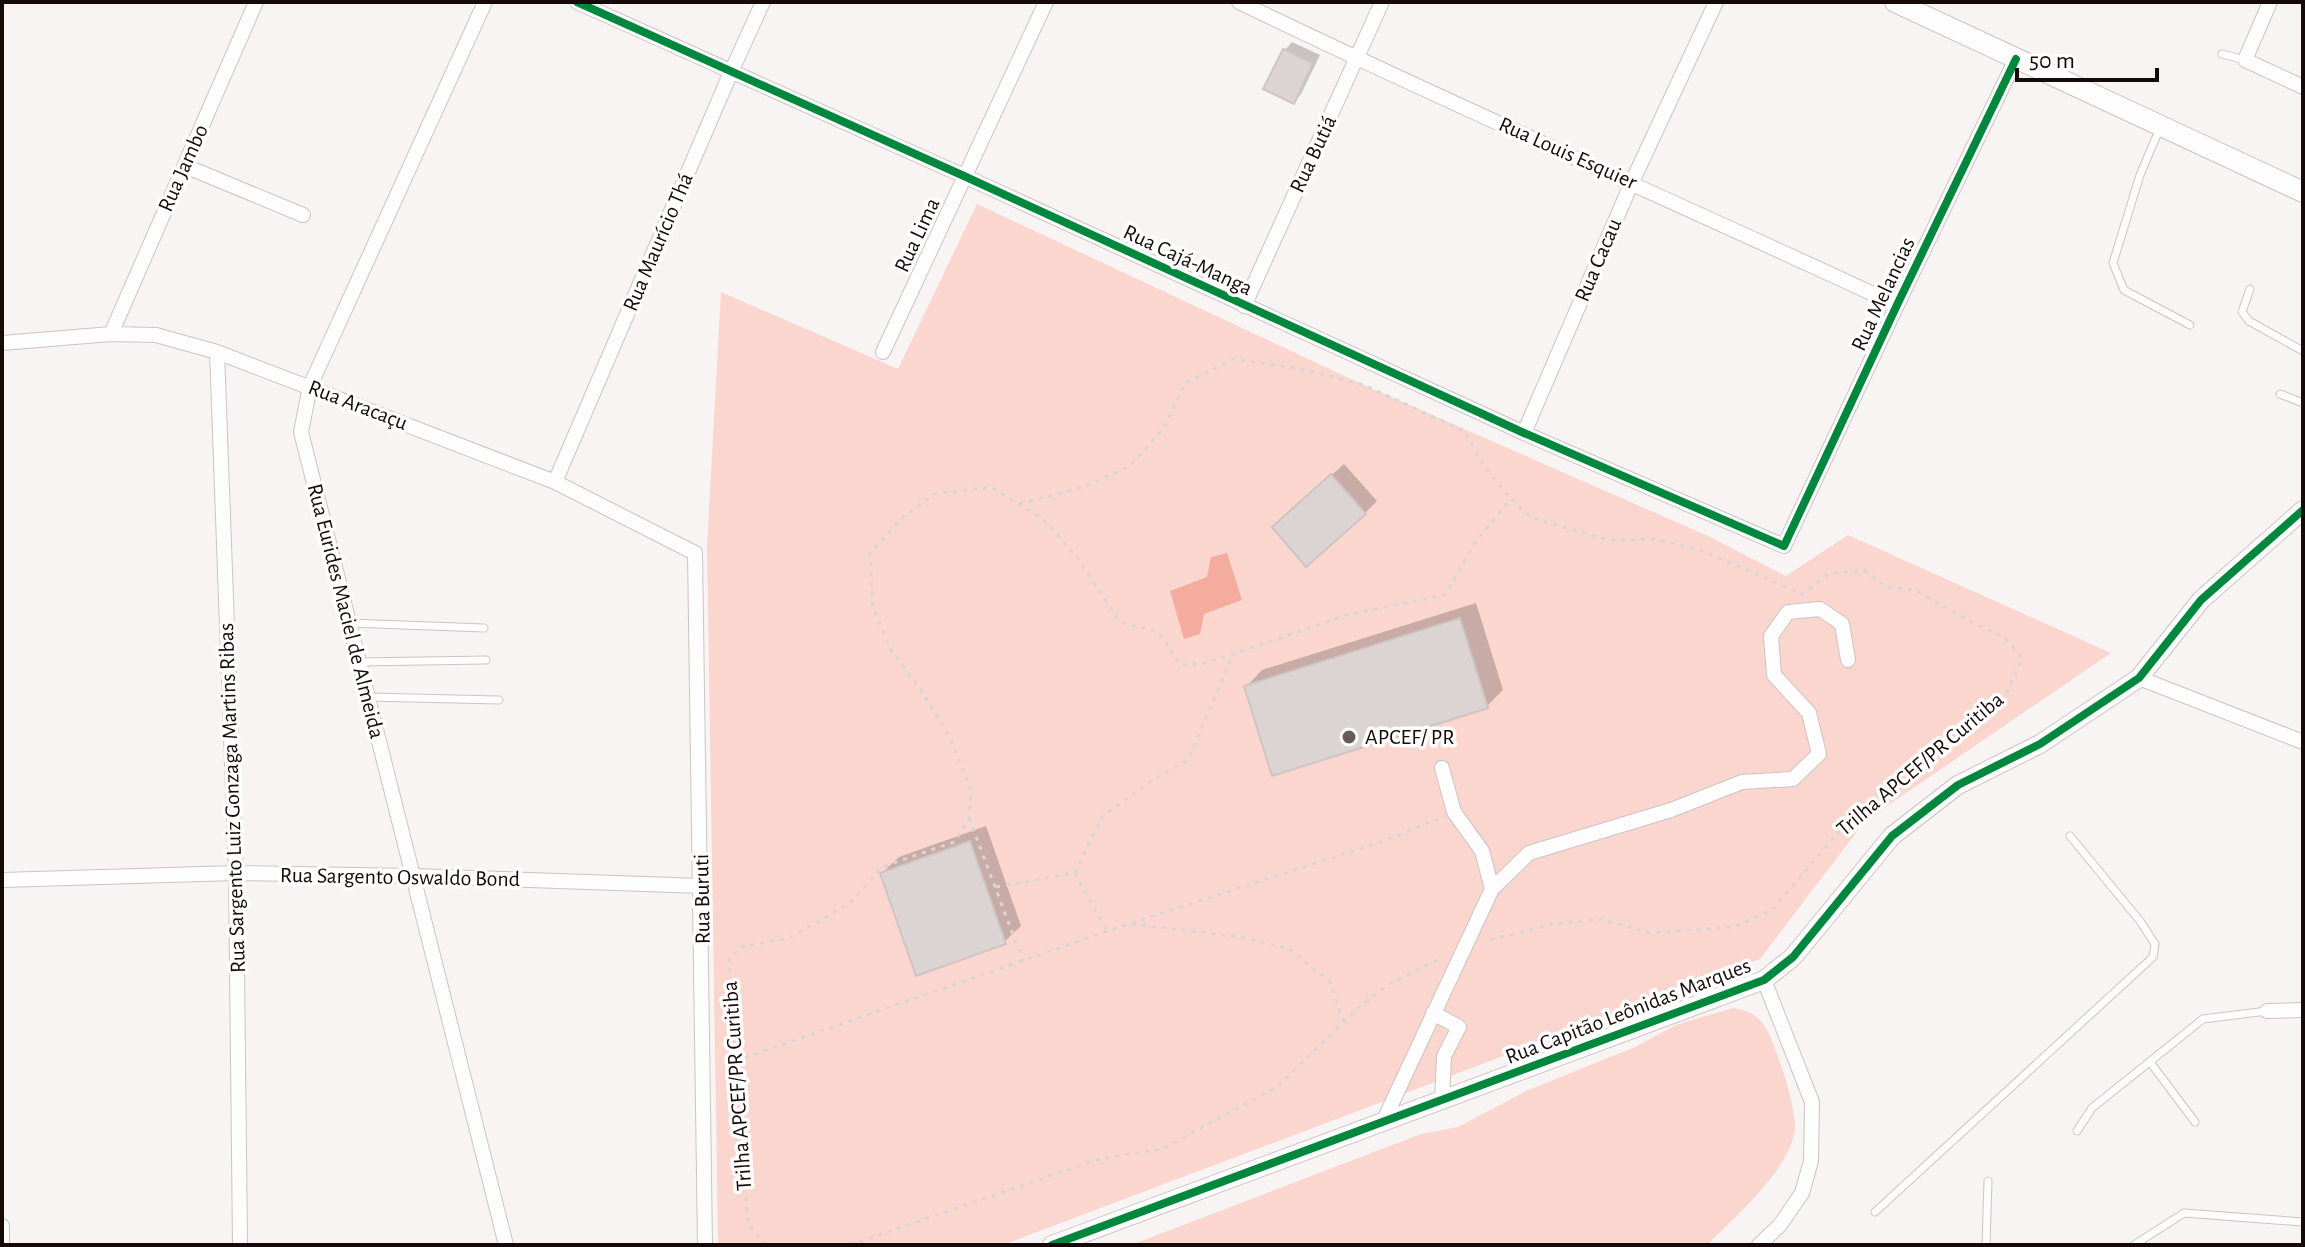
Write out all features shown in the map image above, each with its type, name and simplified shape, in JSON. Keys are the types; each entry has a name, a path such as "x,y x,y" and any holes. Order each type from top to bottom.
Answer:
{"main road":[{"path":"1895,2 2303,192"}],"street":[{"name":"Rua Jambo","path":"111,334 256,2"},
{"name":"Rua Eurides Maciel de Almeida","path":"485,2 310,386 301,432 506,1245"},
{"name":"Rua Cajá-Manga","path":"577,2 1524,433 1784,546"},
{"name":"Rua Maurício Thá","path":"555,482 763,2"},
{"name":"Rua Lima","path":"883,352 1046,2"},
{"name":"Rua Louis Esquier","path":"1239,2 1356,59 1897,305"},
{"name":"Rua Butiá","path":"1244,306 1382,2"},
{"name":"Rua Cacau","path":"1524,433 1632,182 1716,2"},
{"path":"2270,2 2245,60 2303,87"},
{"name":"Rua Melancias","path":"1784,546 2016,59"},
{"path":"185,166 303,215"},
{"name":"Rua Aracaçu","path":"2,343 111,334 156,335 217,352 555,482 695,553"},
{"name":"Rua Sargento Luiz Gonzaga Martins Ribas","path":"217,352 236,873 240,1245"},
{"name":"Rua Capitão Leônidas Marques","path":"1052,1245 1764,980 1793,957 1892,836 1958,785 2040,744 2139,678 2201,600 2299,518"},
{"name":"Rua Buruti","path":"695,553 705,1245"},
{"path":"1383,1122 1492,889 1529,853 1671,810 1742,782 1793,779 1802,771 1819,754 1809,713 1774,675 1771,636 1788,612 1820,609 1842,624 1848,660"},
{"path":"2139,678 2303,742"},
{"path":"1442,768 1454,812 1482,851 1492,889"},
{"name":"Rua Sargento Oswaldo Bond","path":"2,880 236,873 702,886"},
{"path":"1759,1245 1780,1225 1802,1193 1811,1161 1812,1102 1764,980"},
{"path":"2267,1011 2303,1010"},
{"path":"1433,1013 1459,1027 1444,1056 1442,1100"},
{"path":"1418,1043 1444,1056"},
{"path":"2,1226 2,1245"}],"lane":[{"path":"2222,54 2245,60"},
{"path":"2161,126 2140,175 2113,263 2124,290 2190,325"},
{"path":"2250,289 2242,312 2249,321 2303,351"},
{"path":"2280,394 2303,403"},
{"path":"349,623 484,628"},
{"path":"359,662 486,660"},
{"path":"368,697 499,700"},
{"path":"1875,1212 2153,957 2155,944 2140,921 2070,836"},
{"path":"2077,1131 2092,1108 2203,1019 2267,1011"},
{"path":"2150,1062 2195,1122"},
{"path":"1986,1245 1988,1181"},
{"path":"2134,1245 2184,1213 2303,1222"}],"path":[{"path":"1023,961 969,818 971,790 949,736 920,688 891,650 873,607 870,553 903,517 934,494 991,487 1042,518 1077,557 1120,622 1159,632 1180,665 1207,663 1347,615 1445,595 1476,541 1511,499"},
{"path":"1075,873 1102,817 1148,783 1188,760 1233,655"},
{"path":"735,1061 1107,931 1384,841 1454,812"},
{"path":"995,887 1075,873"},
{"path":"1075,873 1107,931"},
{"path":"1128,924 1240,937 1288,948 1330,982 1344,1021"}],"shaded area":[{"name":"APCEF/ PR","path":"977,204 1364,385 1708,536 1786,576 1848,535 2111,653 1865,821 1760,959 1003,1245 718,1245 707,546 721,292 898,369"},
{"path":"1227,553 1242,600 1204,614 1200,634 1184,639 1170,591 1207,577 1211,557"},
{"path":"1733,1008 1754,1015 1766,1028 1784,1073 1795,1129 1790,1147 1775,1173 1707,1245 1131,1245 1421,1134 1458,1127 1526,1091 1635,1047 1676,1025"}],"building":[{"path":"1283,49 1313,63 1294,104 1263,89"},
{"path":"1331,474 1366,514 1306,567 1272,527"},
{"path":"1460,618 1488,708 1272,776 1244,686"},
{"path":"970,841 1006,944 916,976 880,873"}],"cycle path":[{"path":"577,2 1524,433 1784,546 2016,59"},
{"path":"1052,1245 1764,980 1793,957 1892,836 1958,785 2040,744 2139,678 2201,600 2303,510"}],"place":[{"name":"APCEF/ PR","path":"1349,737"}]}
